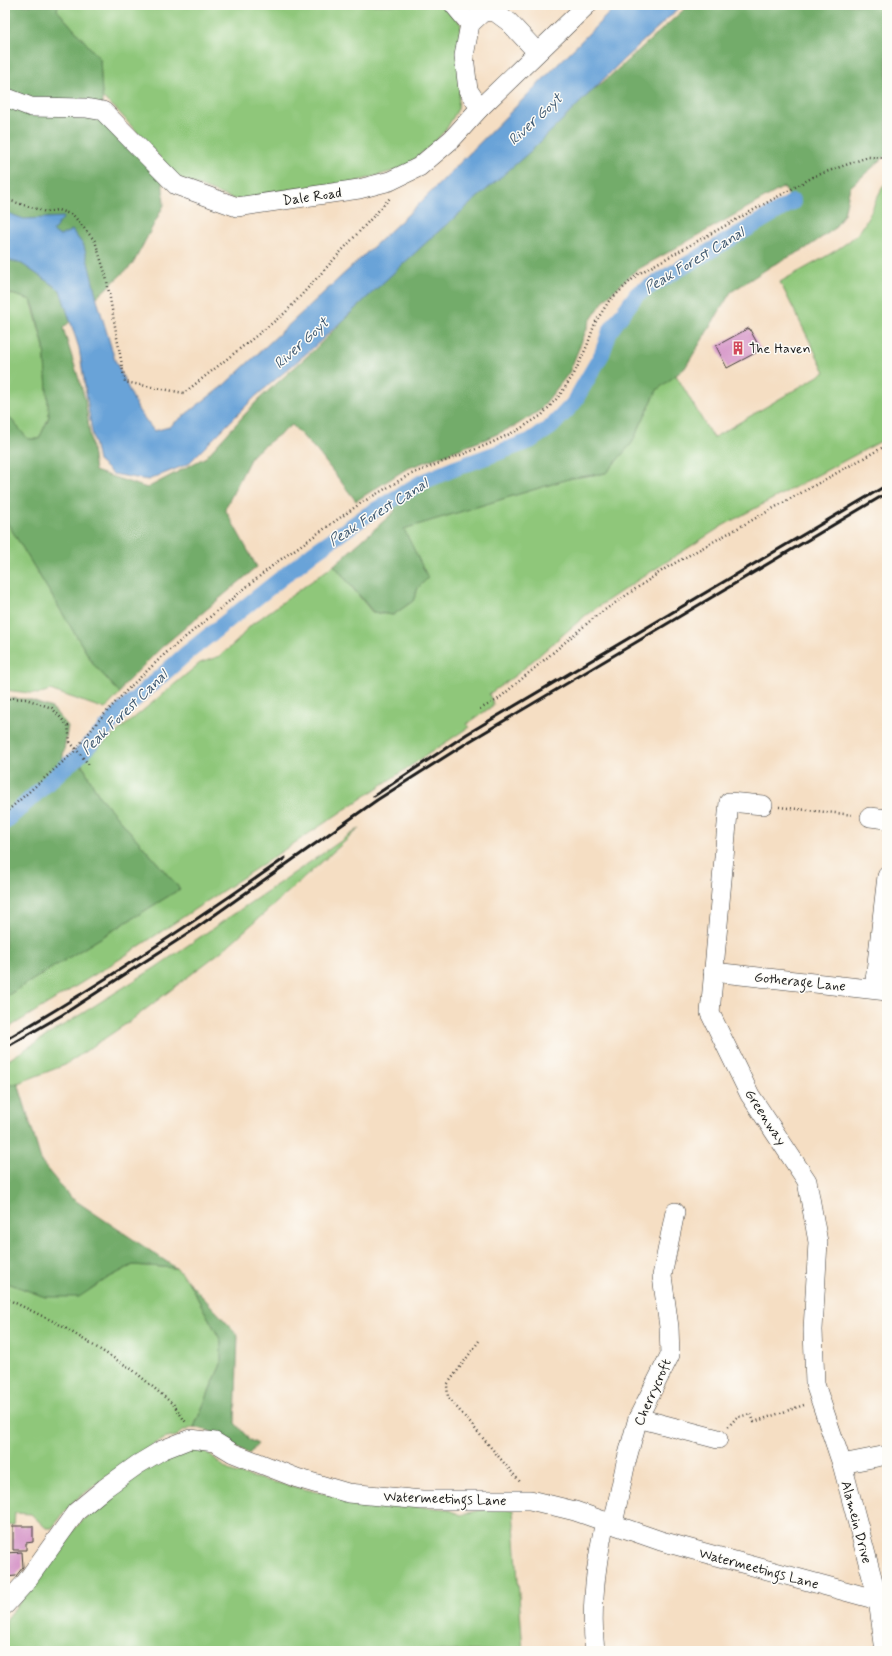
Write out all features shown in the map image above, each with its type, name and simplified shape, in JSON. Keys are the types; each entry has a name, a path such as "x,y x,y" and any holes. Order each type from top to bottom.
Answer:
{"street":[{"path":"454,5 470,24"},
{"name":"Dale Road","path":"5,97 31,107 86,108 103,111 176,185 237,207 359,189 390,180 419,167 452,139 480,108 587,5"},
{"path":"480,108 468,90 464,56 470,24 483,12 494,11 509,22 537,52"},
{"name":"Greenway","path":"763,805 729,802 710,1013 750,1095 807,1182 818,1242 813,1330 815,1384 842,1464"},
{"path":"880,990 887,880"},
{"name":"Gotherage Lane","path":"713,972 880,990"},
{"name":"Cherrycroft","path":"595,1651 592,1626 599,1547 609,1522 638,1418 670,1355 669,1327 662,1276 675,1212"},
{"path":"638,1418 718,1439"},
{"name":"Watermeetings Lane","path":"5,1604 25,1583 76,1512 105,1488 137,1465 162,1450 190,1439 215,1442 233,1453 297,1478 348,1493 422,1500 528,1500 575,1510 661,1541 878,1600"},
{"path":"842,1464 887,1455"},
{"name":"Alamein Drive","path":"842,1464 878,1600 885,1651"}],"path":[{"path":"5,813 73,753 105,714 166,653 277,562 361,503 409,475 489,444 518,430 542,415 559,396 574,374 587,346 595,323 609,301 638,274 815,176 868,157 887,158"},
{"path":"5,199 46,212 58,210 74,215 95,241 106,276 125,382 184,394 285,313 392,196"},
{"path":"480,708 497,700 596,616 666,568 887,445"},
{"path":"5,698 26,699 52,708 68,726 70,742 90,766"},
{"path":"763,805 878,818"},
{"path":"5,1298 57,1323 132,1370 174,1405 190,1429 190,1439"},
{"path":"479,1341 447,1385 448,1397 516,1475 524,1487 528,1500"},
{"path":"718,1439 737,1417 751,1414 754,1422 820,1399"}],"green space":[{"path":"5,5 58,5 57,10 100,59 103,111 162,172 164,205 133,264 63,328 85,399 95,471 147,488 206,457 258,400 313,351 402,262 519,153 609,77 689,5 887,5 887,155 850,187 844,214 834,229 805,249 773,265 731,292 685,368 657,390 632,443 606,473 572,478 404,529 428,578 418,588 413,601 393,615 373,612 334,565 395,511 391,502 422,482 530,441 551,427 573,404 602,354 610,331 637,294 792,202 784,187 635,271 605,299 590,321 569,373 539,411 515,426 486,439 406,469 356,501 317,451 292,425 252,455 225,509 257,567 162,647 124,685 120,693 94,665 5,519 5,412 28,439 39,439 49,417 44,347 34,307 31,300 5,292"},
{"path":"58,5 446,5 461,24 458,109 447,128 434,143 404,168 348,184 236,200 178,178 117,110 102,97 100,59 57,10"},
{"path":"887,181 887,438 724,525 638,580 586,615 516,675 489,694 494,705 467,724 469,727 120,959 5,1030 5,997 180,889 99,796 81,762 200,663 220,656 236,642 251,625 334,565 372,612 393,615 413,601 418,588 428,578 403,529 572,478 606,473 632,443 657,390 676,375 713,438 825,372 780,282 836,250 856,235 862,228"},
{"path":"5,292 31,300 44,347 49,417 39,439 27,439 5,412"},
{"path":"5,519 94,665 120,693 105,709 50,690 38,694 5,690"},
{"path":"5,698 26,699 52,708 68,726 62,762 63,768 78,757 99,796 180,889 5,997"},
{"path":"360,828 223,950 129,1022 65,1065 18,1083 5,1086 5,1062 156,967"},
{"path":"18,1083 42,1163 70,1197 176,1268 133,1265 108,1278 79,1297 45,1297 5,1282 5,1086"},
{"path":"133,1265 176,1268 188,1281 221,1341 221,1364 194,1427 181,1432 177,1436 163,1439 131,1459 74,1501 52,1528 46,1528 31,1514 15,1513 14,1525 5,1526 5,1282 45,1297 108,1278"},
{"path":"188,1281 238,1335 235,1423 250,1440 258,1444 249,1454 209,1431 194,1427 221,1364 221,1341"},
{"path":"192,1447 210,1455 234,1473 357,1501 448,1509 460,1515 489,1508 505,1508 513,1510 523,1651 5,1651 6,1620 76,1527 109,1495 145,1470 176,1452"}],"water":[{"name":"River Goyt","path":"617,5 682,5 624,59 533,149 430,239 314,347 256,396 188,464 148,480 113,474 98,461 79,348 60,290 22,264 5,259 5,212 24,219 64,217 53,231 60,236 72,230 84,246 98,303 115,360 139,411 154,431 169,427 224,385 416,207"}],"building":[{"name":"The Haven","path":"749,328 761,350 727,368 716,346"},
{"path":"13,1526 33,1526 33,1542 26,1543 26,1550 13,1550"},
{"path":"22,1552 23,1567 16,1576 5,1577 5,1553"}],"waterway":[{"name":"Peak Forest Canal","path":"5,822 78,757 125,708 187,653 313,553 367,515 422,482 530,441 551,427 573,404 602,354 610,331 637,294 793,202"}],"railway":[{"path":"374,796 467,734 887,485"},
{"path":"5,1048 62,1015 192,931 377,800 470,741 887,493"},
{"path":"5,1040 77,997 147,952 285,858"}],"place":[{"name":"The Haven","path":"738,348"}]}
